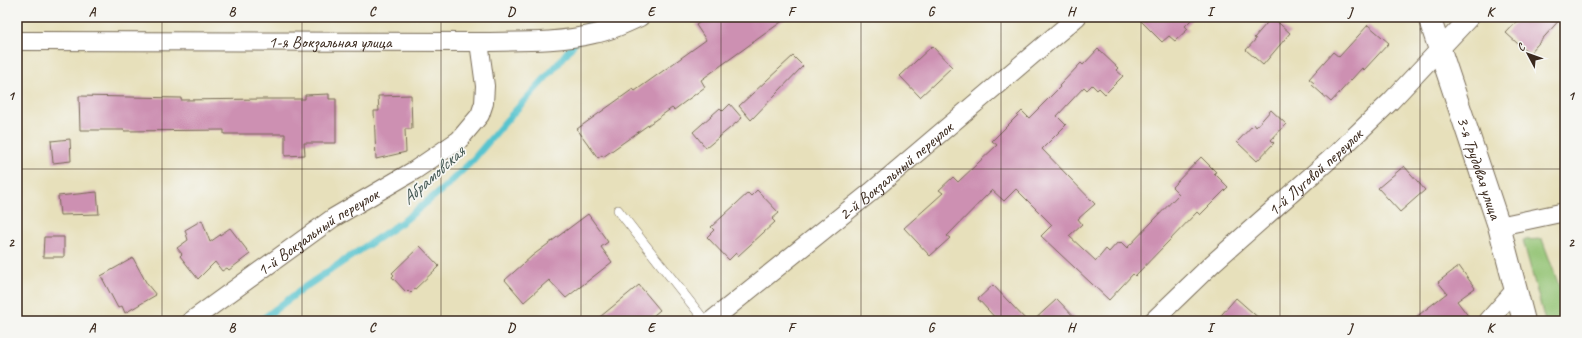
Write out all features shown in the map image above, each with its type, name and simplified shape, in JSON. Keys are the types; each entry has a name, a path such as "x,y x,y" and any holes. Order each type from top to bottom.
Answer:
{"street":[{"name":"1-я Вокзальная улица","path":"17,41 479,42 572,38 616,28 640,17"},
{"name":"2-й Вокзальный переулок","path":"711,321 871,192 1077,17"},
{"name":"3-я Трудовая улица","path":"1429,17 1499,226 1524,321"},
{"name":"1-й Луговой переулок","path":"1153,321 1391,101 1470,17"},
{"name":"1-й Вокзальный переулок","path":"191,321 333,218 415,170 459,140 480,115 484,103 485,86 479,42"},
{"path":"1499,226 1565,212"},
{"path":"1488,321 1516,289"}],"lane":[{"path":"618,210 705,321"}],"green space":[{"path":"1542,239 1565,302 1565,321 1545,321 1523,240"}],"building":[{"path":"707,17 788,17 701,80 705,87 674,110 672,108 603,157 602,155 598,158 577,129 633,89 635,91 706,40 696,25"},
{"path":"1137,17 1194,17 1185,26 1188,29 1175,41 1169,36 1162,42"},
{"path":"1272,17 1290,33 1263,65 1246,50"},
{"path":"1521,17 1562,17 1529,54 1506,33"},
{"path":"1368,25 1389,43 1364,70 1362,68 1331,102 1312,85 1314,83 1309,79 1333,52 1339,57"},
{"path":"932,46 952,67 920,97 900,76"},
{"path":"1098,49 1118,68 1116,70 1123,76 1105,94 1099,88 1097,90 1092,85 1087,90 1084,87 1057,116 1066,125 1042,149 1095,204 1078,219 1082,224 1069,236 1096,261 1106,249 1109,252 1118,242 1119,244 1121,242 1127,248 1179,194 1172,187 1201,157 1228,187 1200,215 1197,212 1135,276 1133,274 1109,300 1041,236 1052,225 1016,189 1004,201 992,190 947,236 950,238 930,256 904,228 943,193 939,190 953,177 958,182 997,145 992,141 1022,111 1029,118 1060,87 1059,86 1081,63 1083,65"},
{"path":"793,56 803,66 751,120 739,106"},
{"path":"329,94 329,99 336,99 336,143 304,143 305,155 285,156 285,134 224,134 224,130 80,130 79,96 181,98 181,100 305,99 305,95"},
{"path":"411,95 412,129 405,129 406,152 376,159 374,111 379,111 378,96"},
{"path":"730,104 742,118 706,148 693,132 720,108 723,111"},
{"path":"1271,110 1286,124 1271,140 1274,143 1257,161 1237,142 1254,124 1256,127"},
{"path":"70,139 71,161 53,163 51,141"},
{"path":"1404,166 1425,190 1400,212 1378,188"},
{"path":"757,190 779,213 772,219 775,222 738,256 736,253 729,260 707,237 714,230 711,227 748,193 751,196"},
{"path":"97,192 99,214 60,215 58,196"},
{"path":"588,214 608,242 601,247 612,262 566,298 549,280 524,302 505,280 532,256"},
{"path":"202,220 210,242 230,228 250,254 229,270 227,268 222,271 215,262 198,279 180,256 182,254 177,248 188,240 185,230"},
{"path":"44,237 64,237 64,257 43,257"},
{"path":"420,246 439,266 411,293 408,290 406,292 392,277 394,275 392,273"},
{"path":"133,258 147,284 156,295 125,313 122,306 118,308 101,276"},
{"path":"1459,266 1475,288 1457,301 1472,321 1411,321 1447,293 1438,282"},
{"path":"639,285 660,310 647,321 595,321"},
{"path":"993,285 1027,321 998,321 978,299"},
{"path":"1236,298 1262,321 1216,321"},
{"path":"1057,299 1078,321 1033,321"}],"waterway":[{"name":"Абрамовская","path":"583,33 595,17"},
{"name":"Абрамовская","path":"260,321 305,287 405,220 445,187 472,161 558,64 576,41"}]}
